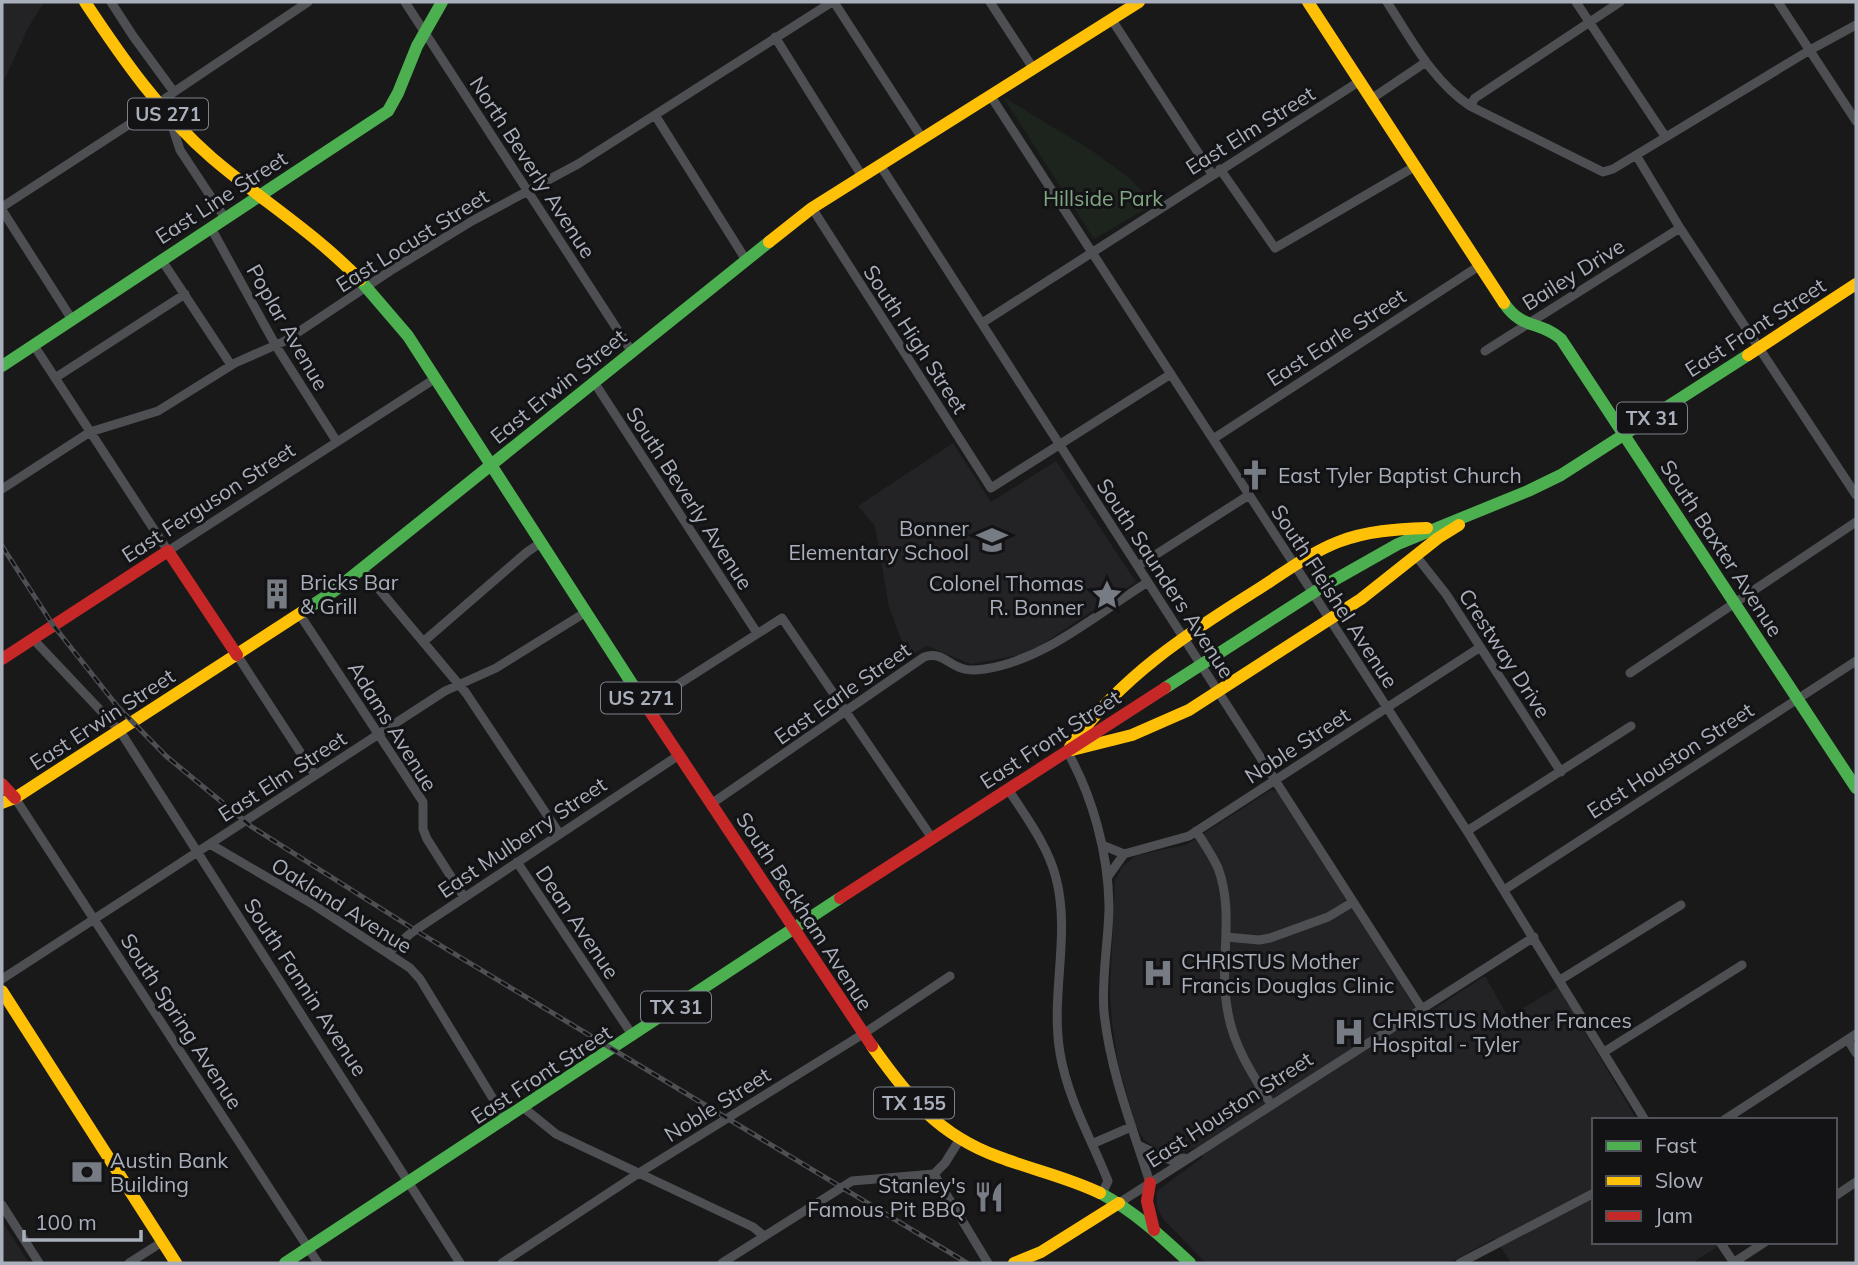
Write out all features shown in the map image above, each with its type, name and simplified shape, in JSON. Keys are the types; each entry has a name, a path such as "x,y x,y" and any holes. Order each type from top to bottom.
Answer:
{"main road":[{"name":"US 271","path":"85,2 128,65 168,114 208,154 329,249 367,286 408,336 492,464"},
{"name":"East Line Street","path":"2,366 388,111 396,100 424,30 442,2"},
{"name":"East Erwin Street","path":"2,803 15,798 120,732 300,615 363,569 812,208 1139,2"},
{"name":"South Baxter Avenue","path":"1308,2 1514,317 1526,324 1542,326 1558,336 1626,435 1856,788"},
{"name":"East Front Street","path":"285,1263 932,838 1322,587 1373,557 1434,528 1552,479 1626,435 1856,284"},
{"name":"South Beckham Avenue","path":"492,464 711,804 863,1034 915,1105 960,1139 985,1152 1062,1176 1119,1203 1191,1263"},
{"path":"1067,751 1103,745 1167,721 1326,615 1377,587 1438,538 1490,507"},
{"path":"1067,751 1086,722 1150,661 1187,643 1298,571 1323,548 1345,539 1394,529 1434,528"},
{"name":"East Ferguson Street","path":"2,659 168,551"},
{"path":"168,551 237,655"},
{"path":"2,783 15,798"},
{"path":"2,991 176,1263"},
{"path":"1150,1183 1147,1201 1154,1230"},
{"name":"East Houston Street","path":"1014,1263 1041,1252 1119,1203"}],"street":[{"path":"111,2 174,92"},
{"path":"71,318 2,208 309,2"},
{"name":"North Beverly Avenue","path":"405,2 632,352"},
{"path":"833,2 922,138"},
{"name":"East Locust Street","path":"2,489 90,432 158,411 231,365 276,346 472,221 578,164 833,2"},
{"path":"990,2 1033,68"},
{"path":"1387,2 1442,83 1470,106 1603,172 1613,169 1856,25"},
{"path":"1576,2 1665,136"},
{"path":"1470,106 1475,98 1620,2"},
{"path":"1778,2 1856,121"},
{"path":"1112,20 1216,171 1275,248 1414,166"},
{"path":"775,37 862,176"},
{"path":"1371,99 1426,62"},
{"name":"East Elm Street","path":"982,323 1360,81"},
{"name":"South Fleishel Avenue","path":"990,95 1467,831 1644,1118"},
{"path":"168,114 180,150 225,218"},
{"path":"655,115 746,260"},
{"path":"1636,155 1680,228 1759,347 1853,481 1856,495"},
{"name":"South Saunders Avenue","path":"880,165 1422,1009"},
{"name":"South High Street","path":"812,208 991,488 1060,445"},
{"name":"Poplar Avenue","path":"211,228 276,346 337,442"},
{"name":"Bailey Drive","path":"1485,351 1680,228"},
{"path":"161,259 231,365"},
{"name":"East Earle Street","path":"1213,439 1479,266"},
{"path":"55,378 185,294"},
{"path":"33,344 168,551"},
{"path":"1060,445 1171,374"},
{"name":"East Ferguson Street","path":"168,551 436,377"},
{"name":"South Beverly Avenue","path":"594,382 757,634"},
{"path":"1138,566 1249,495"},
{"path":"1630,673 1856,522"},
{"path":"424,642 542,542"},
{"name":"Crestway Drive","path":"1416,556 1446,594 1561,772"},
{"path":"363,569 458,684 559,833"},
{"name":"East Earle Street","path":"711,804 929,655 939,656 970,670 989,668 1027,657 1147,582"},
{"name":"East Elm Street","path":"2,979 458,684 496,668 586,612"},
{"name":"Adams Avenue","path":"300,615 423,802 423,829 427,839 464,897"},
{"path":"646,705 782,618 932,838"},
{"name":"South Fannin Avenue","path":"33,639 120,732 460,1263"},
{"name":"Noble Street","path":"1125,854 1178,840 1196,831 1479,648"},
{"path":"237,655 315,775"},
{"name":"East Houston Street","path":"1504,890 1856,662"},
{"path":"1467,831 1631,726"},
{"path":"1067,751 1076,766 1102,845 1109,905 1104,1010 1112,1064 1150,1183"},
{"name":"East Mulberry Street","path":"388,953 406,936 679,755"},
{"path":"1008,789 1042,844 1056,877 1061,925 1057,1019 1059,1051 1070,1094 1087,1137 1094,1143 1108,1181 1102,1194"},
{"name":"South Spring Avenue","path":"15,798 318,1263"},
{"path":"1196,831 1214,860 1225,898 1224,987 1230,1023 1248,1068 1272,1104"},
{"name":"Oakland Avenue","path":"210,844 311,903 410,968 420,979 506,1119"},
{"path":"1102,845 1125,854 1107,878"},
{"name":"Dean Avenue","path":"517,862 633,1036"},
{"path":"1226,937 1259,940 1270,938 1333,914 1353,902"},
{"path":"1560,980 1681,905"},
{"name":"East Houston Street","path":"1119,1203 1534,937"},
{"path":"1604,1052 1742,965"},
{"name":"Noble Street","path":"502,1263 950,976"},
{"path":"1727,1118 1852,1037 1856,1053"},
{"path":"524,1108 556,1134 753,1227 764,1236"},
{"path":"1094,1143 1131,1127"},
{"path":"722,1263 852,1181 934,1174 945,1163 960,1139"},
{"path":"1138,1145 1170,1160 1189,1157"},
{"path":"934,1174 988,1263"},
{"path":"1837,1195 1856,1182"},
{"path":"1460,1263 1592,1194"},
{"path":"2,1205 39,1263"},
{"path":"129,1263 162,1241"},
{"path":"1721,1244 1733,1263 1762,1244"}],"shaded area":[{"path":"2,2 44,2 28,28 2,85"},
{"name":"Bonner Elementary School","path":"953,443 991,502 1056,461 1136,582 1041,645 1020,655 971,664 927,646 908,657 889,607 875,526 858,506"},
{"name":"CHRISTUS Mother Frances Hospital - Tyler","path":"1271,790 1278,792 1421,1017 1485,976 1508,1017 1558,987 1636,1118 1592,1118 1592,1244 1715,1244 1717,1247 1692,1263 1511,1263 1495,1238 1449,1263 1206,1263 1164,1220 1157,1208 1157,1191 1203,1157 1197,1147 1178,1153 1159,1150 1144,1140 1136,1126 1118,1063 1110,992 1115,880 1122,867 1137,855 1186,845"},
{"path":"2,1221 29,1263 2,1263"}],"green space":[{"name":"Hillside Park","path":"1003,97 1091,150 1128,177 1154,204 1094,239"}],"railway":[{"path":"2,546 53,625 118,707 166,756 252,827 415,930 967,1263"}],"traffic: fast":[{"path":"2,366 388,111 417,46 442,2"},
{"path":"302,612 334,591 769,242"},
{"path":"360,280 408,336 647,707"},
{"path":"1504,303 1517,317 1561,339 1856,788"},
{"path":"1165,688 1322,587 1398,544 1561,475 1748,355"},
{"path":"285,1263 840,898"},
{"path":"1100,1193 1136,1216 1190,1263"}],"traffic: slow":[{"path":"85,2 143,84 193,141 325,247 360,280"},
{"path":"769,242 812,208 1139,2"},
{"path":"1308,2 1504,303"},
{"path":"1748,355 1856,284"},
{"path":"1072,750 1132,735 1189,710 1361,599 1438,538 1459,525"},
{"path":"1070,747 1111,699 1157,658 1298,563 1328,546 1360,535 1427,528"},
{"path":"2,803 15,798 302,612"},
{"path":"2,991 176,1263"},
{"path":"872,1046 912,1098 958,1138 999,1157 1100,1193"},
{"path":"1014,1263 1041,1252 1119,1203"}],"traffic: jam":[{"path":"2,659 168,551 237,655"},
{"path":"840,898 1165,688"},
{"path":"647,707 872,1046"},
{"path":"2,784 15,798"},
{"path":"1150,1183 1147,1201 1154,1230"}],"place":[{"name":"East Tyler Baptist Church","path":"1255,475"},
{"name":"Bonner Elementary School","path":"992,540"},
{"name":"Bricks Bar & Grill","path":"277,594"},
{"name":"Colonel Thomas R. Bonner","path":"1107,595"},
{"name":"CHRISTUS Mother Francis Douglas Clinic","path":"1158,973"},
{"name":"CHRISTUS Mother Frances Hospital - Tyler","path":"1349,1032"},
{"name":"Austin Bank Building","path":"87,1172"},
{"name":"Stanley's Famous Pit BBQ","path":"989,1197"}]}
